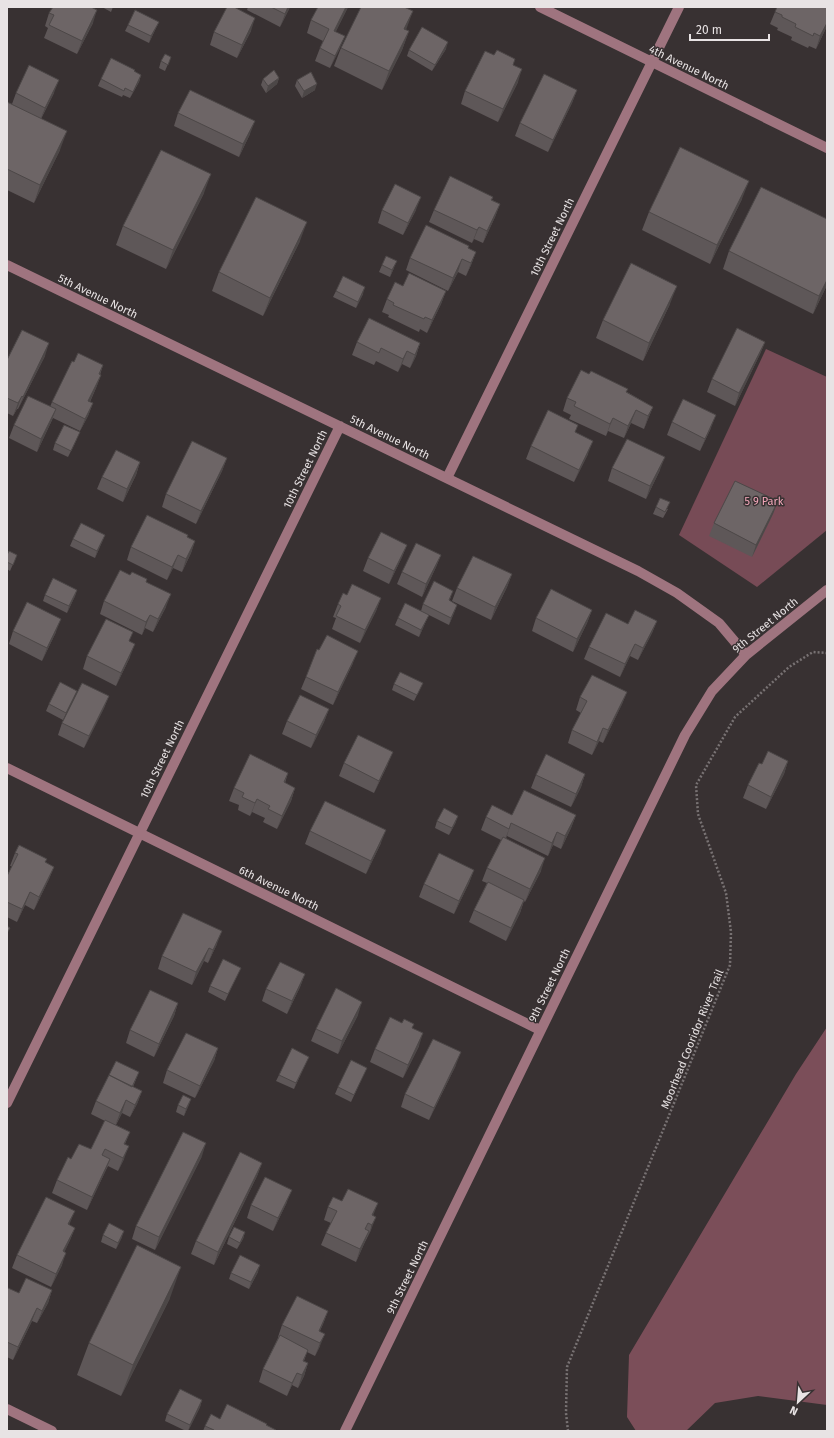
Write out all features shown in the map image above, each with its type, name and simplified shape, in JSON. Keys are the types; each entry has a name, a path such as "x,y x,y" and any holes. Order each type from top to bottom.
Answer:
{"street":[{"name":"4th Avenue North","path":"540,7 827,148"},
{"name":"10th Street North","path":"447,478 679,7"},
{"name":"5th Avenue North","path":"7,265 638,571 678,593 718,623 746,655"},
{"name":"10th Street North","path":"7,1103 340,426"},
{"name":"9th Street North","path":"345,1431 685,735 712,691 746,655 827,590"},
{"name":"6th Avenue North","path":"7,768 540,1030"},
{"path":"7,1409 52,1431"}],"path":[{"name":"Moorhead Cooridor River Trail","path":"568,1431 566,1413 567,1367 730,965 731,932 726,893 698,814 696,785 735,717 790,667 813,652 827,653"}],"green space":[{"name":"5 9 Park","path":"766,349 827,377 827,530 757,587 679,535"}],"shaded area":[{"path":"827,1027 827,1405 758,1396 715,1403 686,1431 636,1431 627,1417 629,1355 796,1074"}],"building":[{"path":"53,7 91,7 97,10 82,41 49,25 54,15 49,13"},
{"path":"227,7 234,7 255,18 242,45 214,32"},
{"path":"271,7 288,7 285,14"},
{"path":"318,7 346,7 334,31 345,36 335,56 320,48 329,29 311,20"},
{"path":"361,7 404,7 413,11 404,29 409,31 389,71 341,48"},
{"path":"777,7 827,7 827,23 820,36 814,33 813,36 795,27 796,24 775,12"},
{"path":"135,10 159,22 151,36 128,25"},
{"path":"422,27 448,42 435,65 409,50"},
{"path":"497,50 515,59 513,65 522,69 503,109 465,91 485,51 494,55"},
{"path":"165,54 171,57 168,65 161,61"},
{"path":"111,58 135,70 134,71 141,75 133,92 125,88 124,91 101,79"},
{"path":"29,65 59,80 45,108 16,93"},
{"path":"274,70 279,78 268,86 263,79"},
{"path":"311,72 317,84 304,91 297,80"},
{"path":"544,74 577,90 553,140 520,123"},
{"path":"190,90 255,121 243,144 178,113"},
{"path":"7,102 67,131 40,185 7,169"},
{"path":"680,147 749,181 717,245 649,212"},
{"path":"161,150 211,174 173,250 123,226"},
{"path":"450,176 493,197 491,200 500,204 487,231 479,227 477,230 434,210"},
{"path":"395,184 421,197 408,223 382,210"},
{"path":"761,187 827,219 827,280 819,296 729,251"},
{"path":"256,197 307,222 270,298 219,272"},
{"path":"426,225 469,246 468,248 476,252 471,263 462,259 453,278 410,258"},
{"path":"386,256 397,261 392,270 382,265"},
{"path":"631,263 677,286 649,343 603,320"},
{"path":"409,273 446,291 432,320 425,317 424,319 393,305 394,303 387,299 395,282 403,286"},
{"path":"343,276 365,287 358,302 336,291"},
{"path":"369,318 420,343 415,355 407,351 403,359 381,348 379,353 357,342"},
{"path":"737,328 765,342 739,393 712,379"},
{"path":"22,330 49,343 23,397 22,396 18,403 7,398 7,360"},
{"path":"78,353 103,365 99,374 101,375 88,401 93,403 85,419 52,402 72,361 74,362"},
{"path":"581,370 589,374 591,371 628,389 626,392 653,407 648,416 636,410 628,426 613,418 610,424 574,406 576,402 567,398"},
{"path":"28,396 56,409 41,439 14,425"},
{"path":"683,399 716,415 705,439 672,422"},
{"path":"548,410 578,425 575,432 593,441 579,470 531,446"},
{"path":"64,425 80,432 71,451 55,443"},
{"path":"627,439 665,457 650,486 612,468"},
{"path":"192,441 227,458 201,511 166,494"},
{"path":"116,450 140,462 127,489 102,477"},
{"path":"735,481 778,501 756,545 714,523"},
{"path":"660,498 670,502 665,512 656,507"},
{"path":"147,515 188,535 187,537 195,541 186,559 178,555 172,567 131,547"},
{"path":"81,523 105,535 97,551 73,539"},
{"path":"381,532 407,545 394,571 368,558"},
{"path":"416,543 441,555 426,584 402,572"},
{"path":"9,551 17,555 13,565 7,562 7,555"},
{"path":"473,556 512,574 495,607 457,588"},
{"path":"120,570 130,575 132,572 147,579 146,582 171,594 158,619 150,615 146,622 104,601"},
{"path":"53,578 77,590 69,606 45,595"},
{"path":"434,581 453,591 449,600 457,605 451,618 423,604"},
{"path":"352,584 381,598 365,630 336,616 341,606 338,604 343,593 347,595"},
{"path":"551,589 592,610 577,639 536,618"},
{"path":"27,602 61,619 47,648 13,631"},
{"path":"405,603 429,615 421,630 398,618"},
{"path":"635,610 657,621 643,648 635,644 625,664 589,647 606,613 628,624"},
{"path":"106,619 133,632 129,641 135,644 121,673 87,656"},
{"path":"327,635 358,651 338,692 306,677 317,649 319,650"},
{"path":"400,672 423,683 417,695 394,684"},
{"path":"592,675 627,692 608,730 603,728 597,742 572,730 587,701 580,697"},
{"path":"60,682 77,691 66,713 49,704"},
{"path":"82,683 109,696 89,736 62,723"},
{"path":"300,695 329,709 316,735 287,721"},
{"path":"358,735 393,752 379,781 344,763"},
{"path":"768,751 788,761 771,797 748,785 759,763 762,764"},
{"path":"250,754 288,773 284,782 295,788 282,816 268,809 270,806 257,799 255,803 242,797 244,793 234,788"},
{"path":"546,754 585,774 576,794 536,775"},
{"path":"524,790 576,815 565,836 557,832 552,843 511,823 509,829 486,817 492,805 512,815"},
{"path":"325,801 386,830 371,861 310,831"},
{"path":"444,808 458,816 452,828 437,821"},
{"path":"503,837 545,858 530,889 487,868"},
{"path":"19,845 47,859 45,862 54,867 39,897 30,892 22,909 7,902 7,876 18,854 15,853"},
{"path":"439,853 474,870 459,901 424,884"},
{"path":"488,882 524,900 511,928 474,910"},
{"path":"183,913 222,931 213,950 209,948 196,972 162,956"},
{"path":"7,926 10,928 7,933"},
{"path":"223,959 241,968 228,994 210,986"},
{"path":"280,962 305,974 292,1001 266,989"},
{"path":"336,988 362,1002 342,1041 316,1029"},
{"path":"150,990 178,1003 159,1044 130,1030"},
{"path":"390,1017 402,1023 404,1019 414,1024 412,1028 423,1033 408,1065 375,1049"},
{"path":"186,1033 218,1048 200,1086 167,1070"},
{"path":"433,1039 461,1052 434,1108 405,1094"},
{"path":"292,1048 309,1057 296,1083 279,1075"},
{"path":"351,1060 367,1068 354,1095 338,1087"},
{"path":"116,1061 139,1072 132,1087 109,1075"},
{"path":"109,1075 142,1091 135,1105 126,1100 120,1113 96,1101"},
{"path":"183,1095 191,1099 186,1109 178,1105"},
{"path":"105,1120 130,1132 124,1144 129,1146 123,1158 105,1149 102,1155 110,1159 92,1197 57,1180 68,1157 71,1159 79,1144 91,1149"},
{"path":"183,1132 206,1143 159,1237 136,1226"},
{"path":"240,1152 262,1163 218,1252 196,1241"},
{"path":"265,1177 292,1190 278,1218 251,1205"},
{"path":"348,1189 378,1203 372,1215 376,1217 372,1225 368,1223 365,1229 369,1231 360,1249 326,1233 337,1211 328,1207 333,1197 342,1201"},
{"path":"46,1197 75,1211 68,1224 75,1228 63,1251 66,1253 56,1274 17,1255"},
{"path":"109,1223 124,1231 118,1243 103,1235"},
{"path":"234,1227 245,1232 240,1243 229,1237"},
{"path":"137,1245 181,1267 133,1365 89,1343"},
{"path":"240,1255 260,1265 251,1282 231,1273"},
{"path":"26,1278 52,1290 42,1311 37,1308 18,1347 7,1342 7,1289 8,1288 19,1293"},
{"path":"297,1296 328,1311 319,1331 325,1334 320,1343 282,1325"},
{"path":"280,1335 308,1350 303,1361 308,1363 302,1375 297,1373 292,1383 263,1369"},
{"path":"180,1389 202,1400 190,1425 167,1414"},
{"path":"227,1404 267,1424 266,1425 276,1431 214,1431 205,1426 211,1414 220,1419"}]}
